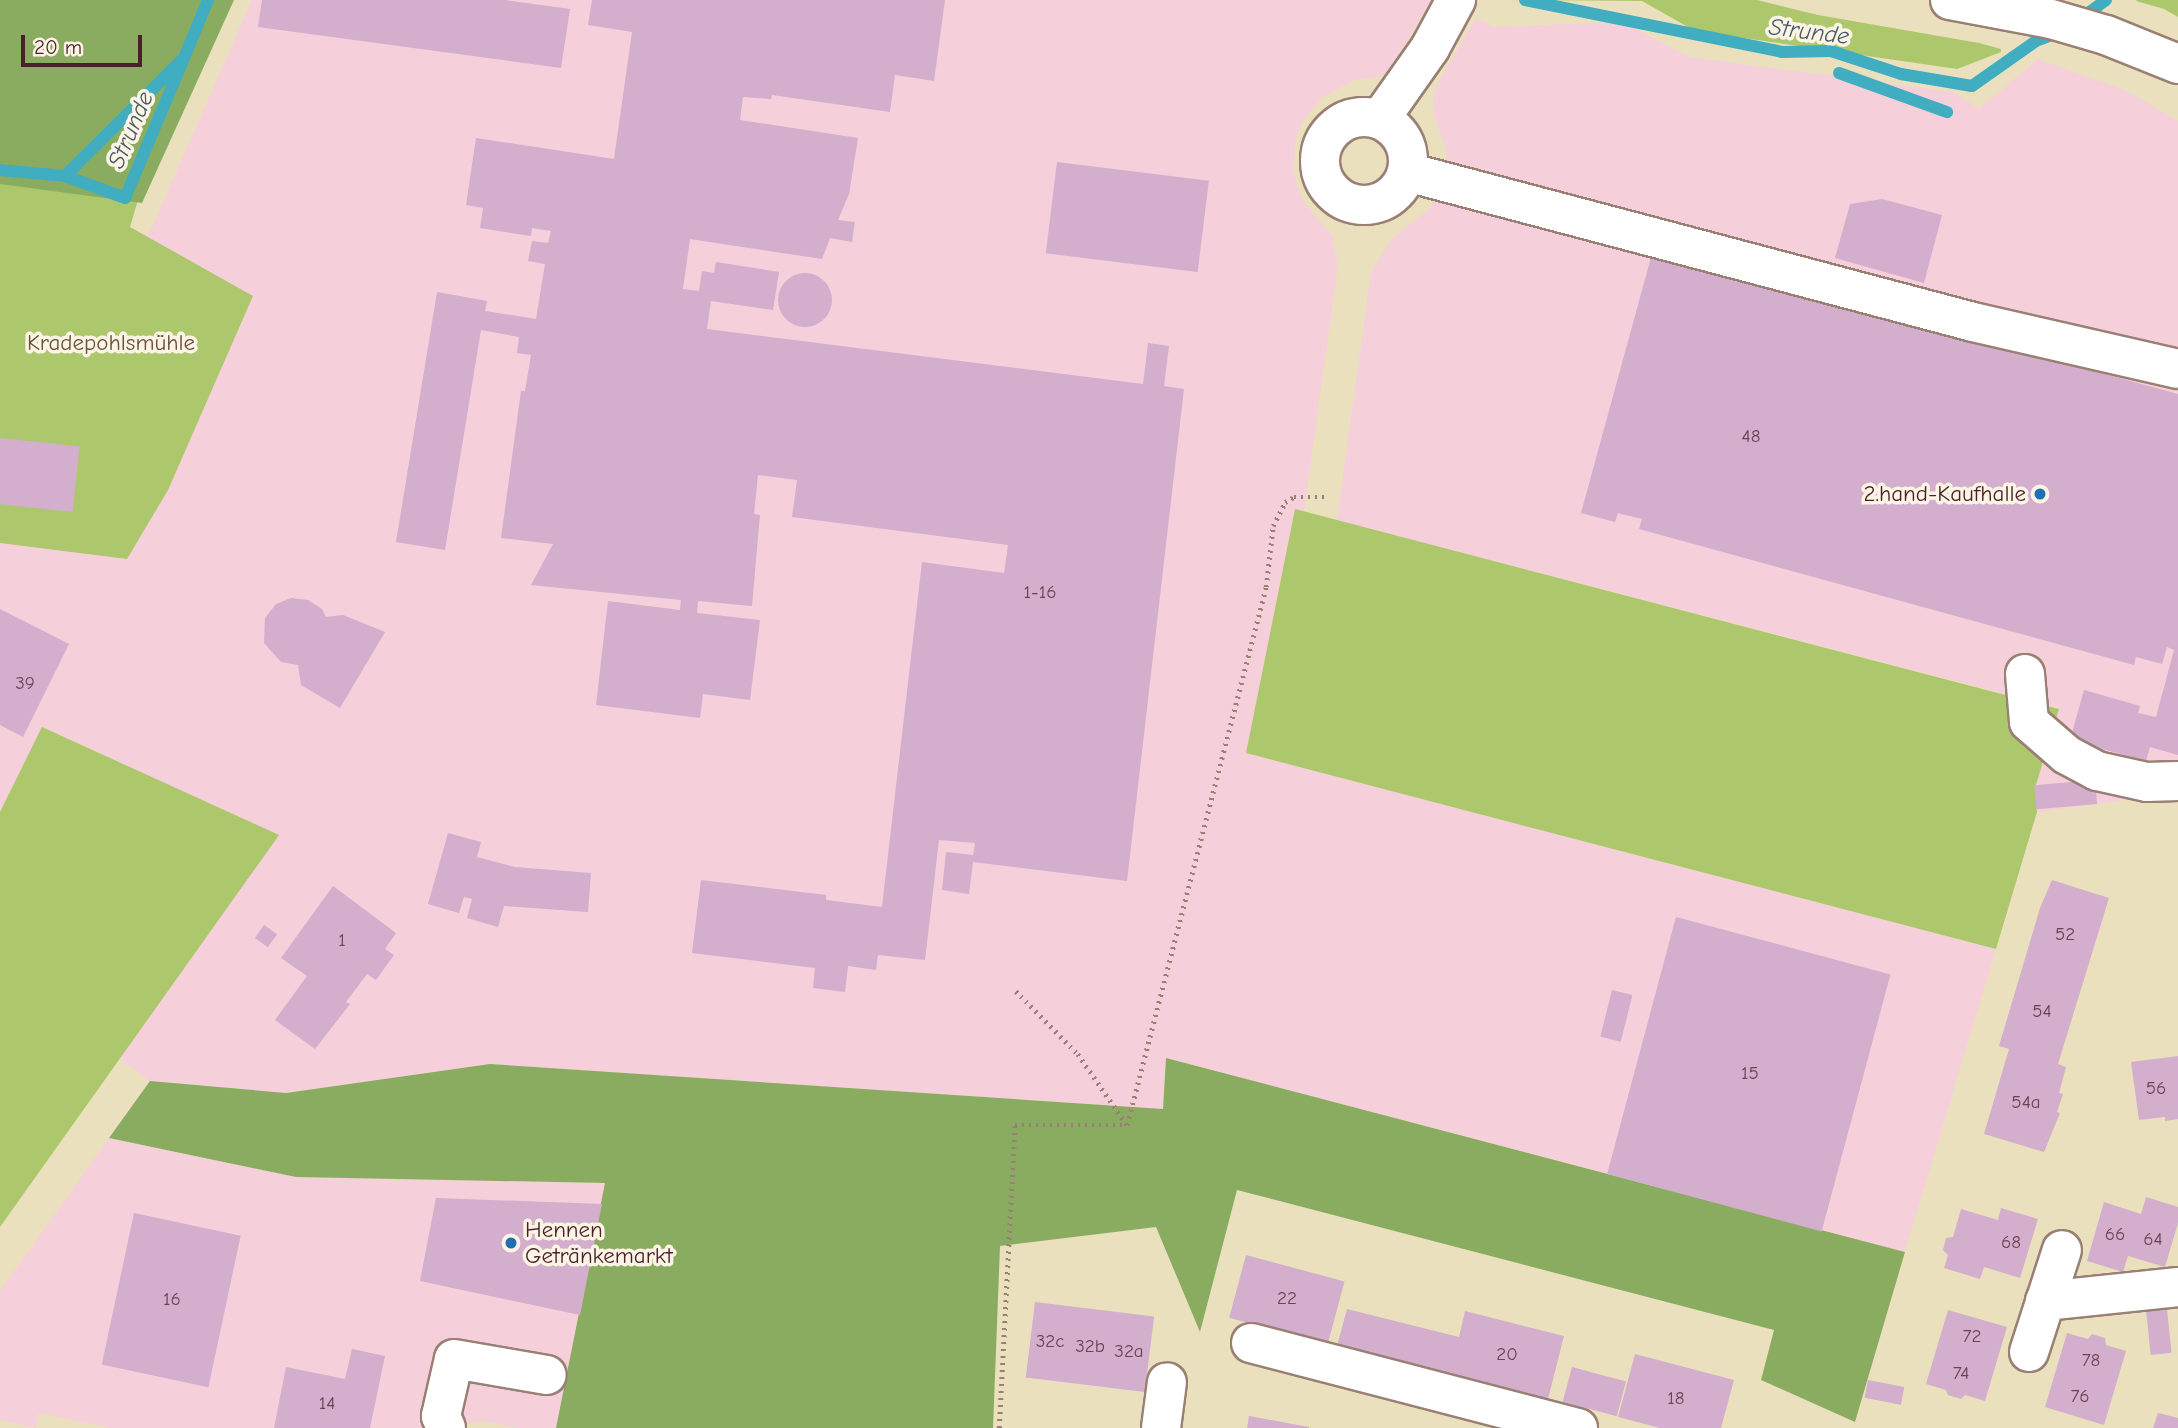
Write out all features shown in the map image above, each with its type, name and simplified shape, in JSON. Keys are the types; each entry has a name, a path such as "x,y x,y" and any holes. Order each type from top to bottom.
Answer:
{"street":[{"path":"1950,0 2043,11 2178,64"},
{"path":"1380,119 1430,48 1455,1"},
{"path":"1361,116 1380,119 1404,141 1408,156 1407,172 1400,187 1388,198 1373,204 1357,205 1339,198 1326,184 1320,169 1320,153 1327,135 1342,122 1361,116"},
{"path":"1407,172 1973,321 2178,369"},
{"path":"2025,674 2029,722 2067,755 2097,771 2147,782 2178,781"},
{"path":"2029,1352 2062,1250"},
{"path":"2045,1301 2178,1287"},
{"path":"1251,1343 1555,1425"},
{"path":"446,1428 441,1416 454,1359 547,1375"},
{"path":"1161,1428 1167,1382"}],"path":[{"path":"1127,1125 1266,587 1273,526 1285,502 1294,496 1324,497"},
{"path":"1016,991 1078,1054 1127,1125"},
{"path":"999,1428 1016,1125 1127,1125"}],"shaded area":[{"path":"252,0 1432,0 1388,72 1377,77 1353,81 1323,97 1302,122 1296,138 1293,170 1297,186 1303,201 1332,236 1338,266 1304,511 1295,510 1246,753 1996,949 1905,1252 1167,1058 1163,1109 490,1064 286,1093 150,1081 119,1059 278,835 43,727 0,812 0,209 149,234"},
{"path":"1476,18 1494,27 1622,22 1690,57 1954,92 1979,109 2038,59 2127,91 2178,121 2178,793 2037,812 2035,788 2059,708 1337,520 1371,272 1391,240 1429,209 1438,196 1447,153 1434,115 1433,97 1436,86"},
{"path":"109,1138 296,1177 606,1183 556,1428 519,1428 481,1421 443,1428 111,1428 39,1413 36,1428 0,1420 0,1291"}],"green space":[{"name":"Kradepohlsmühle","path":"0,0 197,0 130,227 253,296 168,490 127,559 0,543"},
{"path":"0,0 234,0 142,203 0,184"},
{"path":"1508,0 1757,0 1818,15 1979,43 2001,49 2001,52 1957,69 1695,31 1642,1"},
{"path":"2137,0 2178,0 2178,17 2164,9"},
{"path":"1295,509 2059,709 2035,788 2037,812 1996,949 1246,753"},
{"path":"42,727 279,835 0,1227 0,812"},
{"path":"1166,1058 1905,1252 1855,1422 1761,1380 1774,1330 1237,1190 1200,1332 1156,1227 1000,1246 993,1428 556,1428 605,1183 296,1177 109,1138 150,1081 286,1093 490,1064 1163,1109"}],"building":[{"path":"262,0 505,0 570,9 561,68 258,27"},
{"path":"592,0 945,0 934,81 895,75 890,112 772,95 771,99 743,97 740,120 858,138 849,194 838,220 855,222 852,242 830,238 822,259 690,239 683,289 699,291 702,271 714,273 716,262 779,272 773,310 711,301 707,329 1143,384 1148,343 1169,346 1164,386 1184,389 1127,881 973,862 969,894 942,890 946,852 973,855 975,843 939,840 925,960 878,955 876,970 848,966 845,992 813,988 815,968 692,953 701,880 826,895 826,900 882,907 922,562 1004,573 1008,545 792,517 797,480 758,475 754,514 760,515 752,606 698,601 697,613 760,620 750,700 703,694 700,718 596,705 608,601 680,610 681,600 531,585 553,544 501,538 521,391 525,391 531,355 517,353 519,337 481,330 445,550 396,542 437,292 487,301 485,311 536,319 545,264 528,261 532,241 548,243 551,231 532,228 531,236 480,228 483,208 466,205 476,138 614,159 632,32 588,25"},
{"path":"1057,162 1209,181 1198,272 1046,253"},
{"path":"1882,199 1942,215 1924,283 1835,258 1850,204"},
{"path":"1653,250 2178,394 2178,755 2150,747 2146,761 2070,740 2084,690 2140,706 2138,713 2156,717 2174,650 2167,647 2162,664 2136,657 2134,665 1639,529 1642,519 1618,513 1615,522 1581,513"},
{"path":"805,273 824,281 832,300 824,319 805,327 786,319 778,300 786,281"},
{"path":"0,438 80,446 73,512 0,504"},
{"path":"291,598 308,600 322,609 326,617 343,615 385,632 340,708 301,685 298,665 281,662 264,643 265,618 276,604"},
{"path":"0,609 69,644 23,737 0,725"},
{"path":"2095,780 2097,804 2036,809 2034,785"},
{"path":"448,833 481,842 477,857 515,867 591,873 588,912 504,906 498,927 467,918 472,899 464,897 459,913 428,904"},
{"path":"2052,880 2109,898 2058,1064 2066,1067 2059,1093 2063,1094 2057,1112 2060,1113 2044,1152 1984,1134 2009,1049 1999,1046 2040,908"},
{"path":"333,886 396,933 385,949 394,955 376,980 367,974 346,1002 350,1004 315,1049 275,1020 307,976 281,958"},
{"path":"1676,917 1890,974 1822,1231 1607,1174"},
{"path":"264,925 277,934 268,947 255,938"},
{"path":"1612,990 1632,995 1621,1042 1600,1037"},
{"path":"2178,1056 2178,1119 2165,1121 2165,1117 2139,1120 2131,1062"},
{"path":"2146,1197 2178,1207 2178,1223 2165,1267 2128,1256 2123,1272 2087,1261 2104,1202 2141,1214"},
{"name":"Hennen Getränkemarkt","path":"436,1198 602,1204 580,1315 420,1281"},
{"path":"2001,1208 2038,1219 2020,1278 1984,1267 1980,1279 1944,1268 1948,1255 1943,1250 1946,1238 1953,1237 1961,1209 1998,1220"},
{"path":"134,1213 241,1236 208,1387 102,1365"},
{"path":"1246,1255 1345,1281 1328,1344 1229,1318"},
{"path":"1035,1302 1154,1317 1145,1392 1026,1377"},
{"path":"1347,1309 1459,1337 1465,1311 1564,1336 1548,1399 1337,1346"},
{"path":"2167,1309 2172,1353 2151,1355 2146,1311"},
{"path":"1948,1310 2007,1327 1985,1401 1965,1395 1961,1399 1948,1395 1946,1390 1926,1384"},
{"path":"2067,1333 2088,1339 2092,1334 2105,1338 2106,1345 2126,1351 2104,1425 2045,1407"},
{"path":"352,1349 385,1356 370,1428 274,1428 286,1367 345,1379"},
{"path":"1635,1354 1734,1380 1721,1428 1660,1428 1618,1417"},
{"path":"1572,1367 1626,1381 1617,1416 1563,1402"},
{"path":"1868,1380 1904,1387 1901,1405 1865,1398"},
{"path":"2158,1413 2178,1418 2178,1428 2153,1428"},
{"path":"1249,1416 1309,1427 1309,1428 1247,1428"}],"waterway":[{"name":"Strunde","path":"0,170 65,176 184,58 208,0"},
{"name":"Strunde","path":"1525,0 1782,52 1831,51 1901,74 1972,86 2036,41 2059,32"},
{"name":"Strunde","path":"2080,19 2106,0"},
{"name":"Strunde","path":"65,176 125,198 182,63"},
{"path":"1839,73 1947,112"}],"place":[{"name":"2.hand-Kaufhalle","path":"2040,494"},
{"name":"Hennen Getränkemarkt","path":"511,1243"}]}
